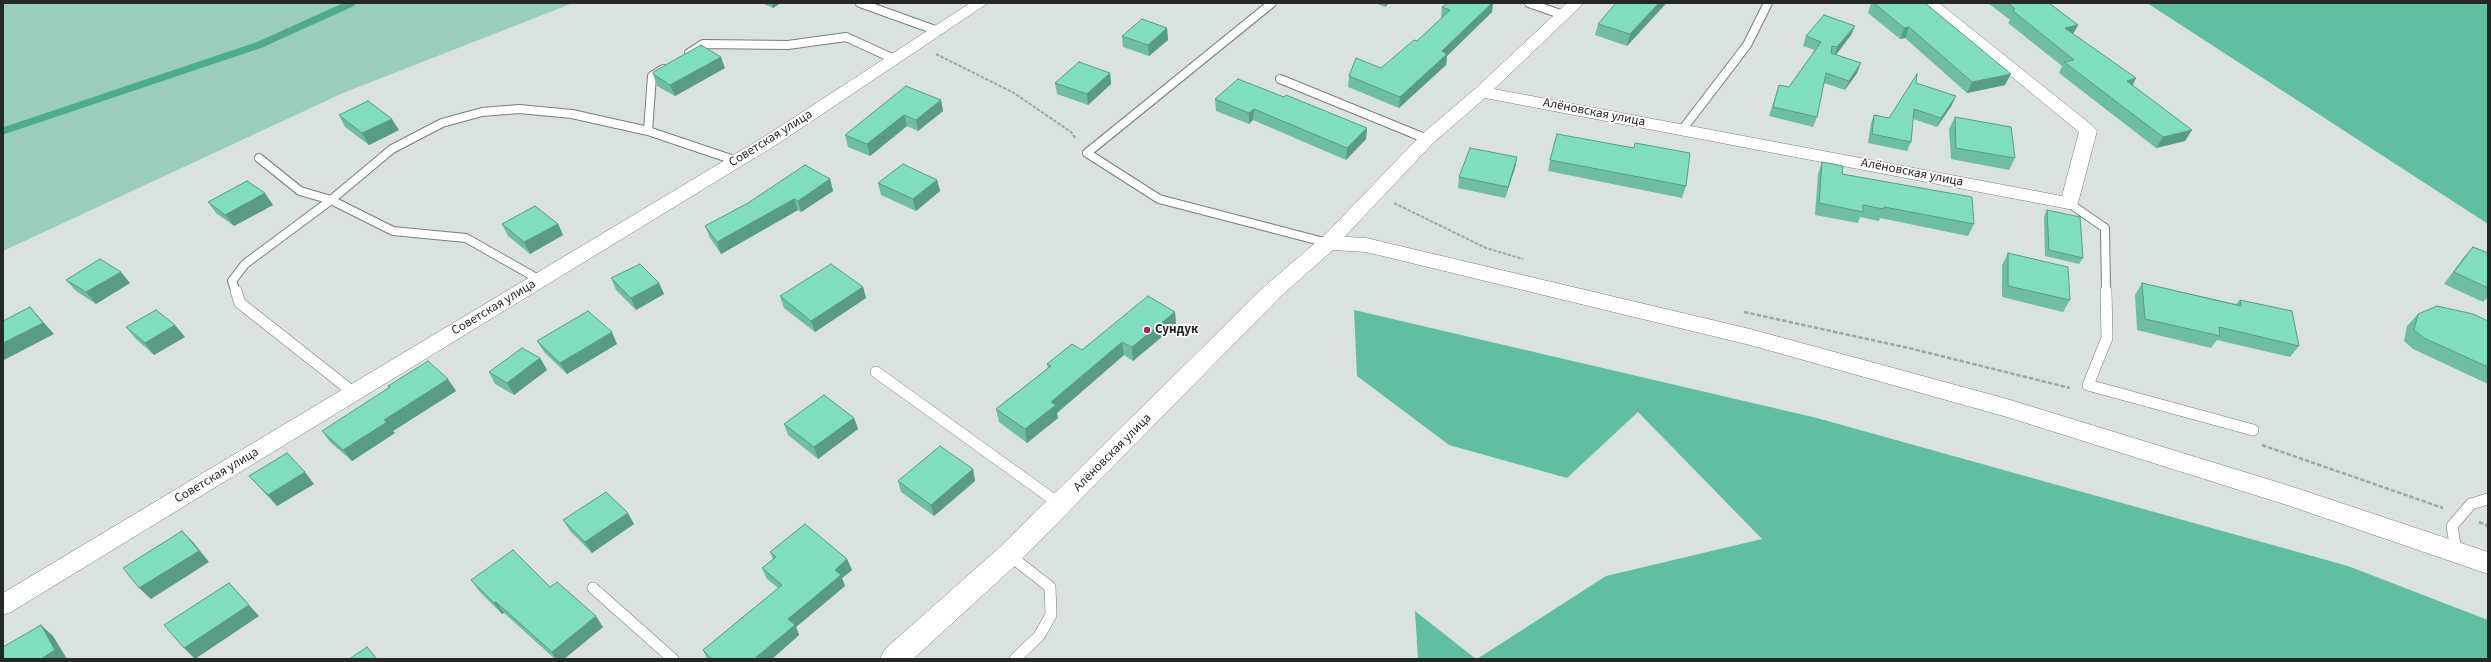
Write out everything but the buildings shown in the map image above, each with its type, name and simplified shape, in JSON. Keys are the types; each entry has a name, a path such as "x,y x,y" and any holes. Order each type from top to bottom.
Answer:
{"street":[{"name":"Советская улица","path":"3,605 736,161 980,3"},
{"path":"1328,243 1427,139 1482,92 1576,3"},
{"path":"1930,3 2088,131 2069,203"},
{"name":"Алёновская улица","path":"1482,92 2069,203"},
{"path":"1328,243 1366,245 1750,337 2007,408 2488,562"},
{"name":"Алёновская улица","path":"894,659 1010,555 1274,290 1328,243"}],"lane":[{"path":"860,3 938,31"},
{"path":"1272,3 1087,153 1158,198 1328,243"},
{"path":"1529,3 1563,16"},
{"path":"1682,130 1747,45 1768,3"},
{"path":"684,56 703,44 788,45 846,36 894,59"},
{"path":"648,131 652,76 671,64"},
{"path":"1280,79 1427,139"},
{"path":"354,393 240,303 232,281 245,264 331,200 392,149 442,123 482,112 519,109 572,114 648,131 736,161"},
{"path":"259,158 300,191 331,200 393,231 466,238 540,280"},
{"path":"2069,203 2105,228 2107,338 2088,385 2253,430"},
{"path":"876,372 1061,505"},
{"path":"2456,551 2452,526 2471,504 2488,499"},
{"path":"1010,555 1050,587 1051,615 1039,636 1015,659"},
{"path":"593,588 673,659"}],"path":[{"path":"916,45 1014,93 1071,132 1087,153"},
{"path":"1374,196 1402,206 1486,248 1531,262"},
{"path":"1743,312 1913,349 2078,390"},
{"path":"2259,444 2461,515 2488,526"}],"green space":[{"path":"3,3 573,3 343,93 3,251"},
{"path":"2147,3 2488,3 2488,224"},
{"path":"1354,310 1817,418 2348,566 2488,620 2488,659 1477,659 1606,576 1762,539 1638,412 1567,478 1449,445 1357,376"},
{"path":"1415,611 1476,659 1418,659"}],"waterway":[{"path":"3,131 259,45 352,3"}],"place":[{"name":"Сундук","path":"1147,330"}]}
